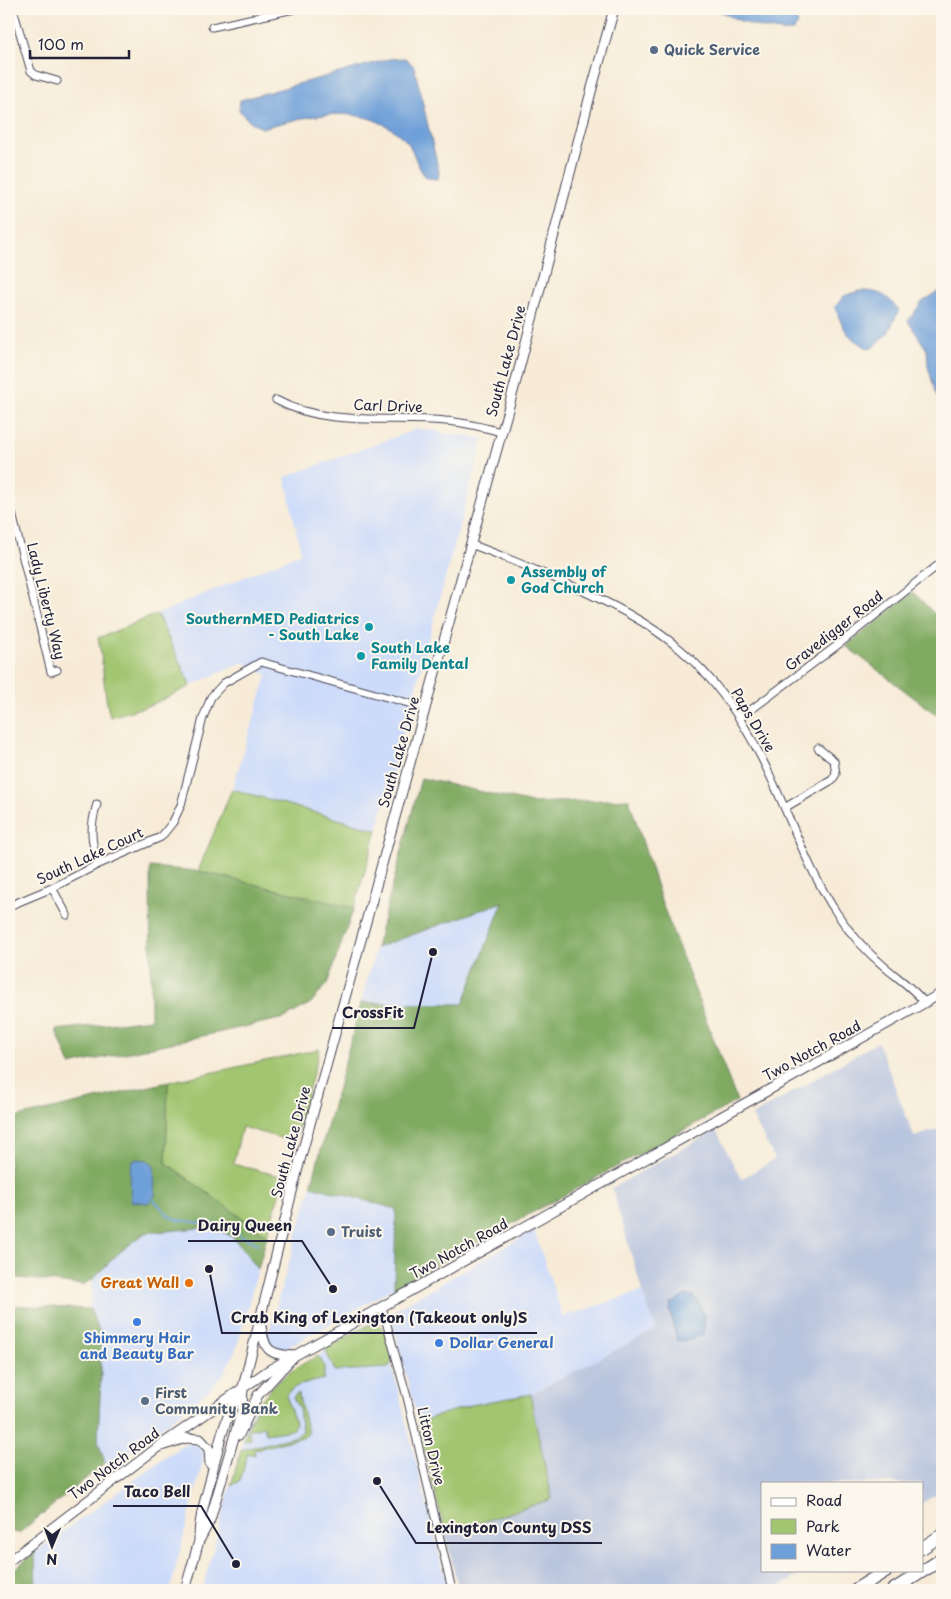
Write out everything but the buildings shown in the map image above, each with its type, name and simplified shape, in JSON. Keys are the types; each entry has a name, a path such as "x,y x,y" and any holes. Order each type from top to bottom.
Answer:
{"highway":[{"path":"924,1547 942,1535"},
{"path":"924,1570 942,1559"},
{"path":"855,1590 884,1572"},
{"path":"893,1590 921,1572"}],"main road":[{"name":"South Lake Drive","path":"185,1590 199,1541 210,1520 242,1410 242,1387 300,1160 426,708 614,9"},
{"name":"Two Notch Road","path":"9,1560 158,1447 242,1387 294,1356 942,993"},
{"path":"260,1318 264,1340 269,1350 276,1354 294,1356"},
{"path":"230,1447 239,1436 258,1395 294,1356"},
{"name":"South Lake Drive","path":"199,1541 199,1520 228,1410 242,1387"},
{"path":"158,1447 192,1437 204,1441 210,1455 209,1483"}],"street":[{"path":"13,9 31,71 36,75 57,81"},
{"path":"212,27 294,9"},
{"name":"Carl Drive","path":"276,400 295,410 356,417 445,421 471,424 501,432"},
{"name":"Lady Liberty Way","path":"9,501 11,518 51,672 57,670"},
{"name":"Paps Drive","path":"470,544 603,600 654,628 692,659 726,696 740,718 786,807 819,883 838,915 873,956 914,990 925,1003"},
{"name":"Gravedigger Road","path":"740,718 832,650 942,562"},
{"name":"South Lake Court","path":"9,906 161,837 181,805 203,718 211,697 224,683 261,662 426,708"},
{"path":"786,807 832,780 836,774 834,762 818,748"},
{"path":"97,804 90,828 94,853 99,864"},
{"path":"52,888 67,915"},
{"name":"Litton Drive","path":"382,1307 407,1397 452,1590"}],"shaded area":[{"path":"415,428 483,439 377,830 232,789 267,675 243,662 191,686 157,614 301,553 285,477 412,431"},
{"path":"504,901 463,1004 361,1003 376,948"},
{"path":"878,1042 914,1137 942,1128 942,1491 924,1502 924,1482 761,1482 761,1572 805,1572 774,1590 459,1590 445,1534 552,1499 531,1394 656,1329 642,1291 612,1188 716,1130 741,1179 775,1159 752,1116"},
{"path":"311,1186 396,1209 394,1288 286,1348 280,1349 272,1345 268,1339 269,1332"},
{"path":"199,1228 217,1229 233,1237 258,1269 237,1347 224,1373 210,1389 111,1467 105,1463 98,1441 101,1373 100,1333 90,1309 93,1279 119,1253 145,1233"},
{"path":"534,1230 563,1317 642,1291 656,1329 531,1394 471,1405 418,1422 390,1313"},
{"path":"373,1321 382,1326 448,1590 202,1590 247,1425 255,1407 279,1380 317,1357 330,1346"},
{"path":"193,1442 204,1453 170,1590 36,1590 35,1552 184,1444"}],"green space":[{"path":"913,592 942,621 942,719 846,646"},
{"path":"157,614 191,686 151,705 110,717 98,638"},
{"path":"421,778 532,803 629,799 663,906 737,1101 394,1288 396,1209 311,1186 361,1003 463,1004 503,902 376,948"},
{"path":"232,789 377,830 354,908 198,871"},
{"path":"150,867 198,871 354,908 327,984 311,1003 285,1018 70,1065 56,1030 151,1019"},
{"path":"320,1049 294,1142 242,1127 233,1164 284,1177 267,1236 166,1163 168,1082"},
{"path":"168,1082 166,1163 267,1236 258,1269 233,1237 217,1229 199,1228 145,1233 119,1253 93,1279 82,1285 9,1277 9,1119"},
{"path":"9,1305 90,1309 100,1333 101,1373 98,1441 105,1463 19,1533 9,1531"},
{"path":"372,1323 378,1324 383,1328 390,1341 393,1356 388,1368 335,1371 325,1349"},
{"path":"318,1356 324,1365 324,1379 297,1386 288,1392 287,1396 295,1424 292,1430 266,1434 264,1426 248,1430 251,1439 244,1441 254,1412 270,1390 291,1371"},
{"path":"298,1393 308,1433 306,1436 254,1450 255,1455 248,1453 240,1481 231,1486 241,1450 297,1436 302,1431 299,1409 293,1397"},
{"path":"531,1394 552,1499 445,1534 418,1422 471,1405"},
{"path":"35,1552 36,1590 9,1590 10,1573"}],"water":[{"path":"716,9 770,9 795,17 798,24 793,31 763,28 733,18"},
{"path":"405,58 414,66 439,172 438,179 427,178 420,169 407,142 391,129 374,120 338,114 300,119 262,128 250,122 239,110 240,100 389,59"},
{"path":"942,289 942,403 937,397 928,367 927,350 908,321 922,302"},
{"path":"859,291 882,294 899,310 888,333 871,349 857,342 847,333 835,307 844,296"},
{"path":"133,1160 147,1160 154,1165 155,1196 148,1203 131,1201 130,1171"},
{"path":"686,1295 693,1296 699,1304 705,1324 703,1334 684,1342 677,1340 670,1312 671,1304"}],"waterway":[{"path":"154,1200 169,1216 178,1220 227,1226 242,1237 259,1244"}],"place":[{"name":"Quick Service","path":"654,50"},
{"name":"Assembly of God Church","path":"511,580"},
{"name":"SouthernMED Pediatrics - South Lake","path":"369,627"},
{"name":"South Lake Family Dental","path":"361,656"},
{"name":"CrossFit","path":"433,952"},
{"name":"Truist","path":"331,1232"},
{"name":"Crab King of Lexington (Takeout only)S","path":"209,1269"},
{"name":"Great Wall","path":"189,1283"},
{"name":"Dairy Queen","path":"333,1289"},
{"name":"Shimmery Hair and Beauty Bar","path":"137,1322"},
{"name":"Dollar General","path":"439,1343"},
{"name":"First Community Bank","path":"145,1401"},
{"name":"Lexington County DSS","path":"377,1481"},
{"name":"Taco Bell","path":"236,1564"}]}
